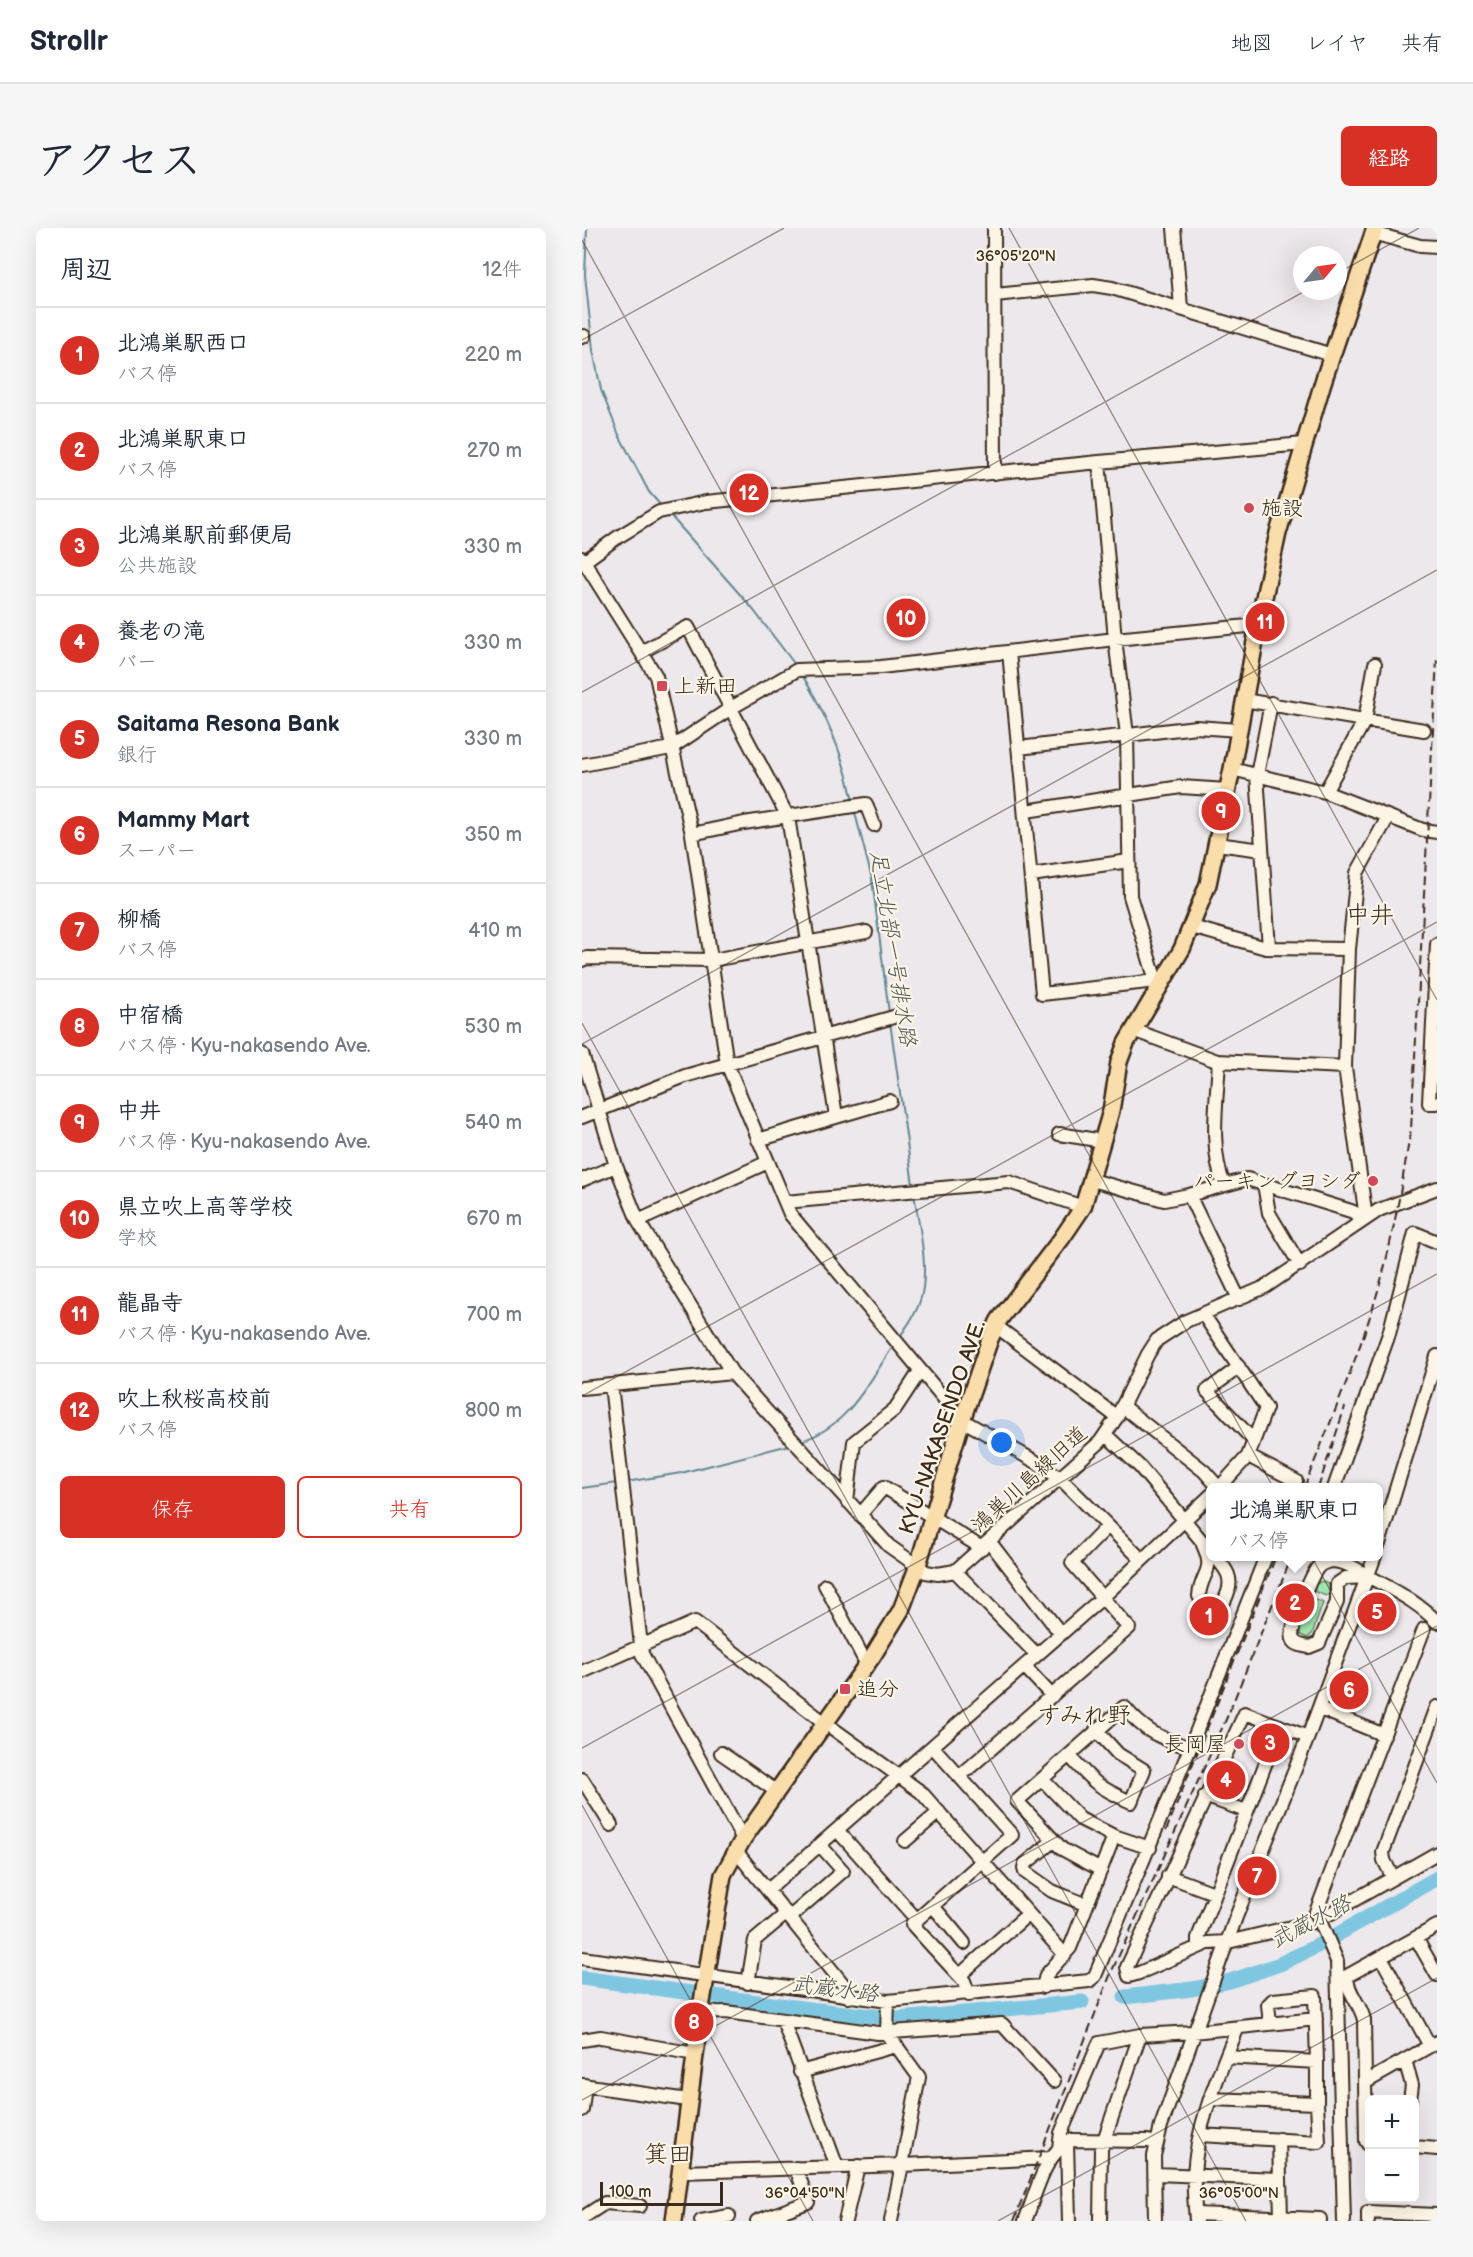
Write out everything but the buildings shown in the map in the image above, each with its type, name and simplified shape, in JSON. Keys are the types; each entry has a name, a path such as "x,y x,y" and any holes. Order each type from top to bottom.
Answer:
{"main road":[{"name":"KYU-NAKASENDO AVE.","path":"674,2221 705,1978 723,1875 739,1845 867,1665 901,1610 917,1568 962,1420 996,1326 1083,1207 1111,1111 1119,1062 1158,982 1182,949 1208,884 1278,533 1332,355 1374,230"}],"street":[{"path":"994,228 995,473"},
{"path":"1174,228 1181,307"},
{"path":"1374,230 1420,246 1437,248"},
{"path":"995,295 1093,285 1112,288 1181,307 1332,355"},
{"path":"1142,1560 1061,1479 962,1420 790,1214 727,1064 692,834 656,676 583,561 659,512 706,502 1099,462 1304,444"},
{"path":"1009,652 1042,994 1158,982 1130,896 1127,735 1115,639 1099,462"},
{"path":"582,765 671,748 731,708 797,670 881,667 1115,639 1258,625"},
{"path":"641,652 688,627 788,817 836,1116"},
{"path":"1324,792 1365,720 1375,664"},
{"path":"1244,700 1424,730"},
{"path":"1269,948 1257,775 1271,703"},
{"path":"1019,748 1196,727 1239,730"},
{"path":"1232,769 1324,792 1423,830 1437,832"},
{"path":"1026,811 1181,787 1227,790"},
{"path":"692,834 724,826 866,804 874,825"},
{"path":"1366,1218 1345,1067 1349,949 1357,873 1388,817"},
{"path":"1216,844 1262,850"},
{"path":"1031,875 1129,861"},
{"path":"1192,927 1269,948 1349,949"},
{"path":"582,960 587,958 712,960 866,932"},
{"path":"1437,944 1429,1103 1437,1103"},
{"path":"582,1117 685,1076 892,1018"},
{"path":"1133,1030 1220,1061 1345,1067"},
{"path":"582,1054 616,1166 638,1221 732,1373 889,1546 917,1568 926,1572 938,1574 955,1571 1037,1655"},
{"path":"1220,1061 1216,1117 1217,1168 1224,1185"},
{"path":"758,1140 890,1101"},
{"path":"1059,1134 1103,1141"},
{"path":"638,1221 768,1162"},
{"path":"582,1180 616,1166"},
{"path":"1092,1180 1164,1200 1247,1179 1351,1211 1366,1218"},
{"path":"785,1202 1009,1182 1083,1207"},
{"path":"1264,1184 1269,1213 1300,1265"},
{"name":"鴻巣川島線旧道","path":"955,1571 1094,1450 1106,1435 1157,1340 1186,1321 1265,1287 1379,1210 1437,1188"},
{"path":"1190,1195 1239,1299"},
{"path":"1336,1483 1389,1334 1415,1233 1437,1242"},
{"path":"1203,1314 1266,1408 1248,1456 1224,1483"},
{"path":"996,1326 1204,1471 1215,1483"},
{"path":"1383,1516 1437,1356"},
{"path":"1239,1367 1207,1391 1253,1440"},
{"path":"847,1501 854,1442 895,1409 920,1371"},
{"path":"582,1388 732,1373"},
{"path":"611,1385 642,1654 688,1740 739,1845 768,1890 843,1984 849,1997"},
{"path":"1106,1435 1140,1467 1206,1547"},
{"path":"1248,1456 1296,1481 1295,1483"},
{"path":"860,1515 884,1487 985,1544 1060,1634"},
{"path":"768,1890 1101,1598 1206,1500"},
{"path":"960,1776 1129,1628 1072,1563 1108,1526"},
{"path":"1209,1561 1199,1596 1204,1604 1216,1608 1224,1602 1230,1583 1228,1573 1218,1561"},
{"path":"582,1958 705,1978 849,1997 888,2005 1089,1982 1095,1976 1150,1848 1264,1561"},
{"path":"1369,1577 1346,1578 1337,1584 1337,1602 1319,1642 1309,1647 1295,1642 1292,1638 1292,1629 1313,1576 1321,1564 1335,1561 1361,1571 1410,1598 1437,1622"},
{"path":"1155,2221 1156,2143 1193,2032 1374,1561"},
{"path":"825,1585 867,1665"},
{"path":"582,1672 694,1622 825,1723 921,1792 1065,1955"},
{"path":"1344,2221 1337,1961 1316,1912 1424,1629"},
{"path":"1024,1666 1052,1696"},
{"path":"1101,1870 1075,1857 1053,1841 1017,1801 1124,1707 1137,1724 1152,1734 1190,1748"},
{"path":"1393,1878 1384,1860 1383,1852 1437,1707"},
{"path":"1323,1710 1384,1735"},
{"path":"1308,1737 1245,1713 1168,1876 1127,1972 1129,1976 1208,1943 1227,1945 1317,1921 1437,1853"},
{"path":"1198,1947 1198,1938 1214,1893 1280,1726"},
{"path":"1069,1755 1104,1791 1131,1802 1144,1770 1118,1754 1096,1730"},
{"path":"933,1747 1012,1835 912,1924 960,1975 969,1995"},
{"path":"721,1753 776,1791"},
{"path":"582,1779 611,1825"},
{"path":"1042,1779 1076,1816 1114,1836 1150,1848"},
{"path":"1205,1796 1246,1811"},
{"path":"905,1841 939,1812"},
{"path":"837,1830 917,1920"},
{"path":"1043,1987 1044,1977 1070,1948 1114,1836"},
{"path":"1053,1841 1025,1864 1025,1872 1052,1891 1087,1905"},
{"path":"748,1983 755,1940 843,1871 819,1845"},
{"path":"1168,1876 1214,1893"},
{"path":"933,1906 964,1942"},
{"path":"960,1975 1028,1914"},
{"path":"1366,2095 1364,2020 1362,2011 1347,1985 1347,1976 1437,1926"},
{"path":"1416,1938 1437,1975"},
{"path":"1366,2082 1433,2044 1381,1957"},
{"path":"1200,2134 1319,2142 1315,1996 1273,2000 1268,2005 1270,2023"},
{"path":"888,2005 887,2030 919,2077 891,2221"},
{"path":"701,2009 864,2032 1002,2024 1054,2081"},
{"path":"1068,2221 1061,2133 1100,2043 1140,2035 1193,2032 1316,2019"},
{"path":"783,2021 837,2167"},
{"path":"1238,2027 1210,2099 1200,2134 1194,2175 1196,2218 1281,2218 1320,2219 1320,2221"},
{"path":"1100,2221 1101,2149 1140,2035"},
{"path":"582,2040 601,2037 695,2054"},
{"path":"800,2072 896,2046"},
{"path":"1226,2057 1317,2062"},
{"path":"1405,2060 1412,2085 1411,2095"},
{"path":"582,2110 584,2085 688,2100"},
{"path":"1210,2099 1317,2103"},
{"path":"1279,2139 1281,2218"},
{"path":"1025,2221 1050,2158 1071,2140 1156,2143"},
{"path":"1419,2147 1437,2149"},
{"path":"681,2172 1050,2158"},
{"path":"845,2221 858,2166"},
{"path":"757,2221 808,2202 796,2168"},
{"path":"1155,2174 1280,2179"},
{"path":"582,2218 605,2203 640,2206"},
{"path":"1368,2221 1368,2212 1437,2214"},
{"path":"701,2221 729,2216"}],"green space":[{"path":"1322,1581 1329,1585 1329,1594 1326,1596 1314,1591 1316,1584"},
{"path":"1311,1598 1323,1603 1312,1634 1307,1638 1299,1634 1299,1631"}],"waterway":[{"name":"足立北部一号排水路","path":"587,228 585,275 593,350 601,390 619,435 649,492 663,508"},
{"name":"足立北部一号排水路","path":"669,514 752,608 796,666"},
{"name":"足立北部一号排水路","path":"801,673 833,735 853,801"},
{"name":"足立北部一号排水路","path":"854,809 872,879 889,1013"},
{"name":"足立北部一号排水路","path":"890,1022 913,1185"},
{"name":"足立北部一号排水路","path":"899,1338 916,1311 923,1289 923,1248 914,1194"},
{"name":"足立北部一号排水路","path":"801,1441 832,1425 844,1414 866,1388 894,1345"},
{"name":"足立北部一号排水路","path":"626,1482 681,1473 789,1445"},
{"name":"足立北部一号排水路","path":"582,1488 617,1483"},
{"name":"武蔵水路","path":"1125,1997 1192,1989 1230,1981 1280,1964 1317,1946 1437,1878"},
{"name":"武蔵水路","path":"582,1978 899,2019 1082,2002"}],"railway":[{"path":"1306,1483 1375,1301 1391,1237 1411,1129 1437,659"},
{"path":"1320,1483 1345,1407"},
{"path":"1166,1831 1274,1561"},
{"path":"1014,2221 1111,1973 1228,1715 1290,1561"}],"place":[{"name":"吹上秋桜高校前","path":"749,493"},
{"name":"施設","path":"1249,508"},
{"name":"県立吹上高等学校","path":"906,618"},
{"name":"龍晶寺","path":"1265,622"},
{"name":"上新田","path":"662,686"},
{"name":"中井","path":"1221,811"},
{"name":"パーキングヨシダ","path":"1373,1181"},
{"name":"北鴻巣駅東口","path":"1295,1603"},
{"name":"Saitama Resona Bank","path":"1377,1612"},
{"name":"北鴻巣駅西口","path":"1209,1616"},
{"name":"追分","path":"845,1689"},
{"name":"Mammy Mart","path":"1349,1690"},
{"name":"北鴻巣駅前郵便局","path":"1270,1743"},
{"name":"長岡屋","path":"1239,1744"},
{"name":"養老の滝","path":"1226,1780"},
{"name":"柳橋","path":"1257,1876"},
{"name":"中宿橋","path":"694,2022"}],"district":[{"name":"中井","path":"1370,915"},
{"name":"すみれ野","path":"1084,1715"},
{"name":"箕田","path":"668,2154"}]}
